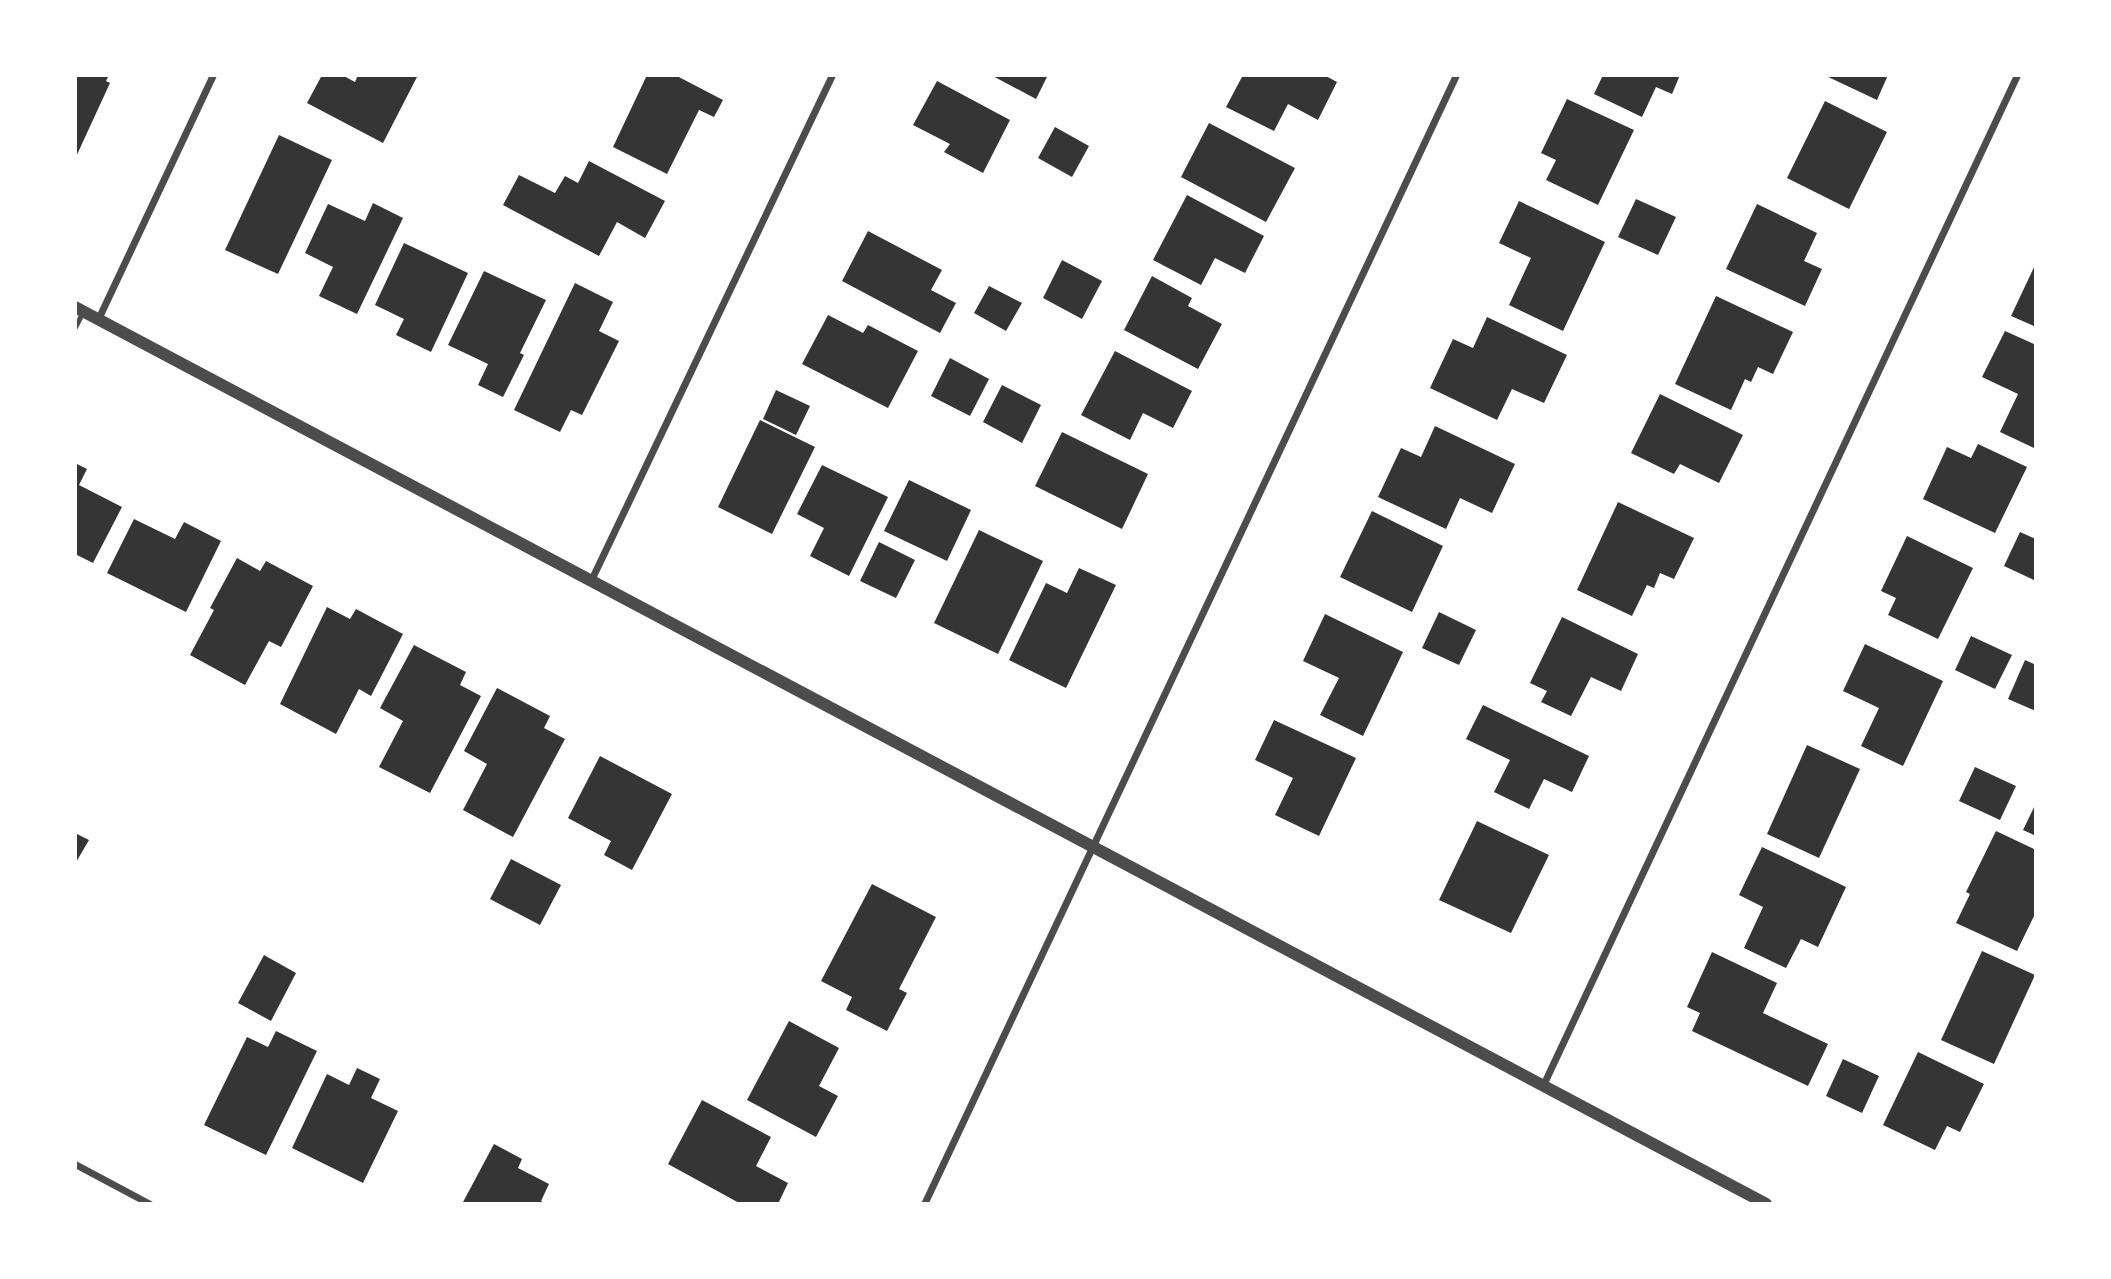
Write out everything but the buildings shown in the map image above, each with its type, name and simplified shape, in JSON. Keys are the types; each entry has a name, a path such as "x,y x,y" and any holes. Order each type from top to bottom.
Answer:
{"street":[{"path":"98,319 213,75"},
{"path":"591,580 832,75"},
{"path":"924,1204 1456,75"},
{"path":"1543,1085 2017,75"},
{"path":"79,309 1766,1204"},
{"path":"75,1164 150,1204"}],"lane":[{"path":"75,327 79,309"}]}
